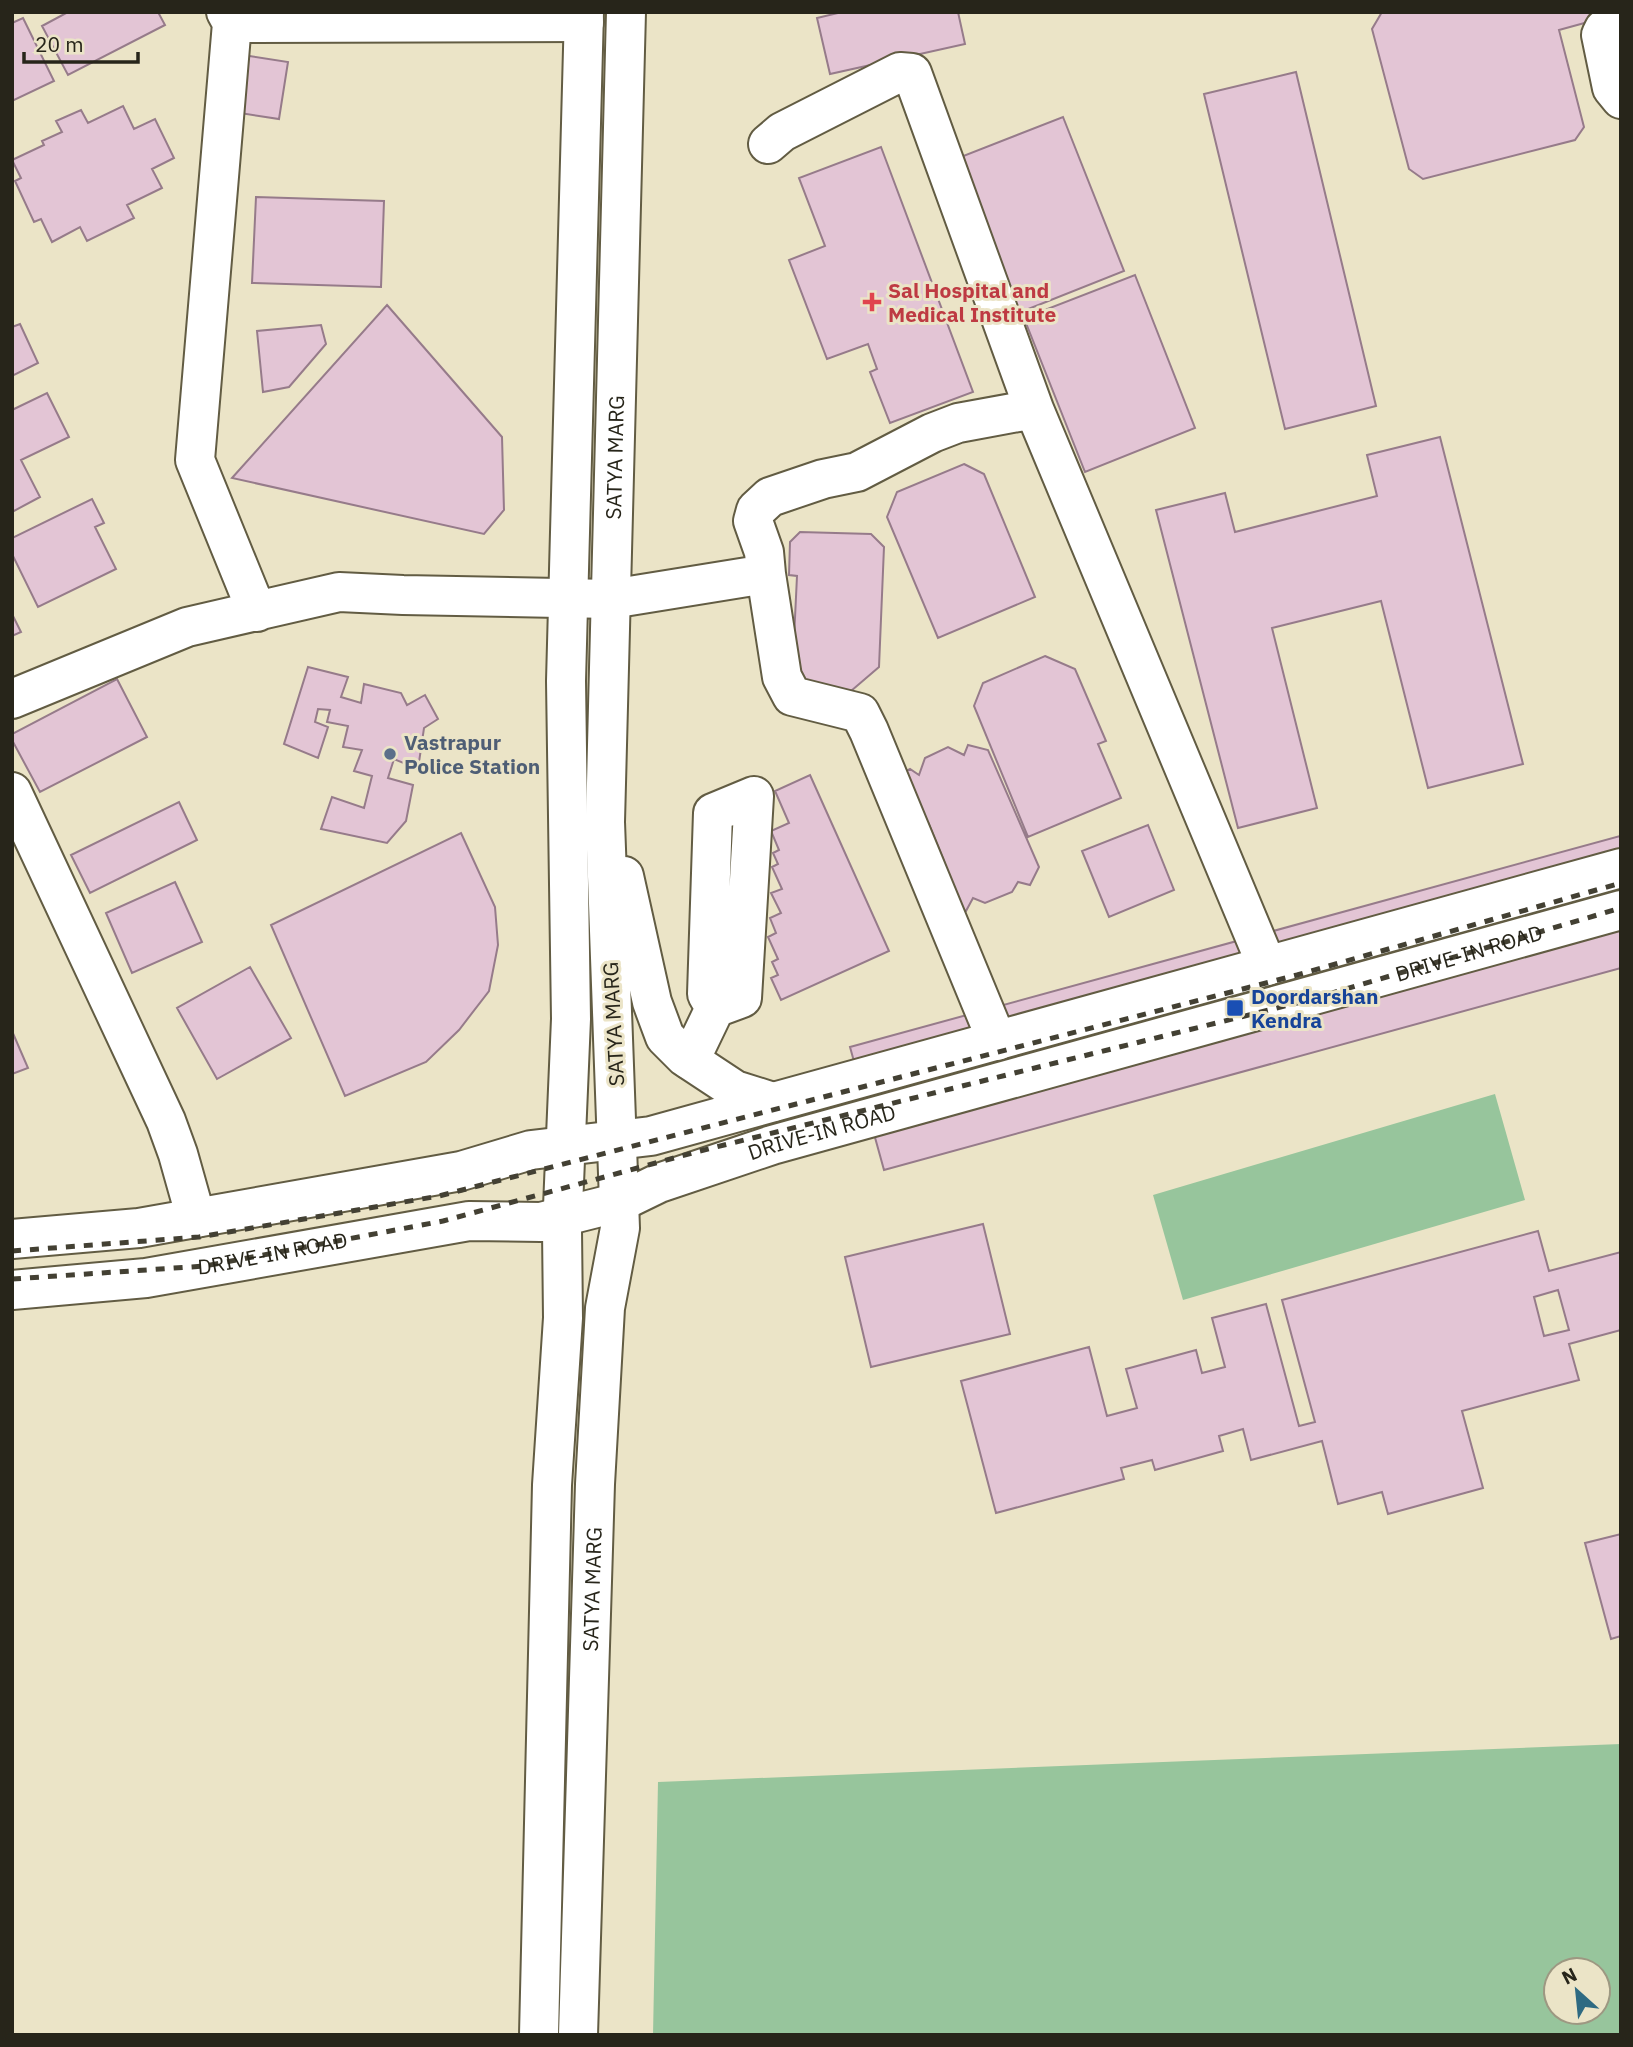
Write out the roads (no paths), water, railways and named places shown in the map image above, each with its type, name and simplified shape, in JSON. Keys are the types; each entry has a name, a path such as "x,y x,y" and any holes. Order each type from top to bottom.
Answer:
{"main road":[{"name":"SATYA MARG","path":"578,2035 595,1484 604,1308 620,1228 606,822 626,12"},
{"name":"SATYA MARG","path":"539,2035 552,1485 563,1318 563,1217 570,1019 566,681 584,17"},
{"path":"257,612 195,460 229,18 584,17"},
{"path":"1621,22 1604,29 1601,35 1612,88 1621,99"},
{"path":"768,144 782,132 901,72 912,73 1034,410 1267,966"},
{"path":"997,1041 860,713 792,695 782,677 764,552 753,521 756,510 770,497 823,479 857,472 932,433 958,423 1034,410"},
{"path":"12,699 187,627 339,592 611,599 766,574"},
{"path":"12,792 166,1121 196,1218"},
{"path":"606,822 621,863 652,1002 665,1037 690,1060 736,1090 773,1102"},
{"name":"DRIVE-IN ROAD","path":"12,1239 139,1228 461,1171 531,1150 651,1136 1621,868"},
{"name":"DRIVE-IN ROAD","path":"12,1290 146,1278 469,1221 541,1222 563,1217 620,1202 659,1183 772,1144 1621,909"},
{"path":"690,1060 715,1008"}],"railway":[{"path":"12,1251 199,1237 439,1196 1297,975 1621,883"},
{"path":"12,1279 205,1266 443,1221 696,1152 1305,1001 1621,908"}],"place":[{"name":"Sal Hospital and Medical Institute","path":"872,302"},
{"name":"Vastrapur Police Station","path":"390,754"},
{"name":"Doordarshan Kendra","path":"1235,1008"}]}
